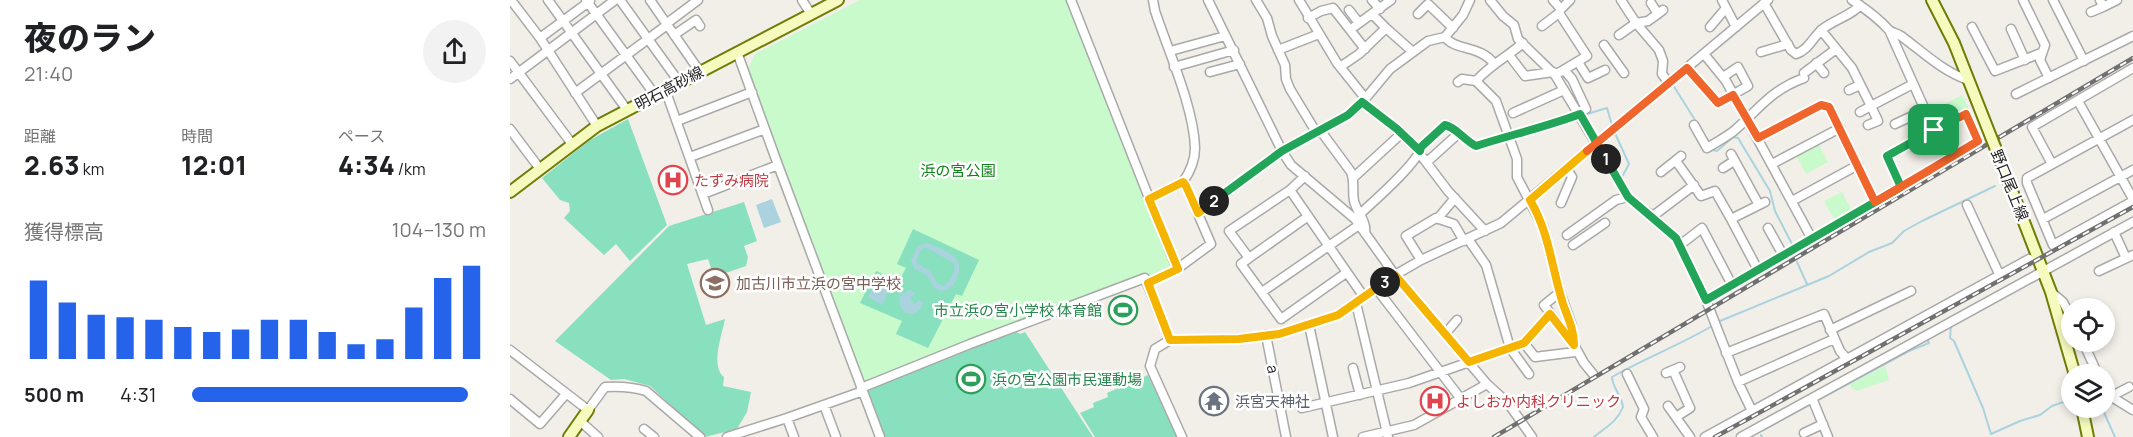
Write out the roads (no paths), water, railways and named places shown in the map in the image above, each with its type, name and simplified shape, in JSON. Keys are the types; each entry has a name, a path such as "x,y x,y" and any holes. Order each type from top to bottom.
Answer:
{"main road":[{"name":"明石高砂線","path":"510,192 597,126 838,0"},
{"name":"野口尾上線","path":"1932,0 1968,80 2061,318"},
{"path":"569,437 588,410"},
{"path":"2084,418 2088,437"}],"street":[{"path":"511,0 540,38 597,126"},
{"path":"548,0 627,110"},
{"path":"510,79 615,0"},
{"path":"620,0 679,82"},
{"path":"650,0 700,72"},
{"path":"575,93 698,0"},
{"path":"802,0 811,14"},
{"path":"1071,0 1178,269"},
{"path":"1149,199 1183,182 1191,167 1194,148 1190,117 1153,0"},
{"path":"1208,0 1282,151 1292,165 1359,225 1395,275 1487,384 1508,404 1532,437"},
{"path":"1256,0 1267,18 1285,65 1286,79 1290,89 1318,131 1342,159 1353,178 1354,201 1365,223 1365,234"},
{"path":"1299,0 1308,18 1363,100 1420,152 1455,198 1485,231"},
{"path":"1372,0 1386,28 1413,52"},
{"path":"1349,10 1357,25 1391,0"},
{"path":"1198,213 1282,151 1348,115 1383,76 1428,41 1445,36 1453,28 1470,0"},
{"path":"1360,214 1420,152 1421,147 1445,125 1452,127 1469,143 1476,146 1506,133 1553,124 1586,109 1572,79 1557,72 1518,39 1514,25 1490,0"},
{"path":"1509,55 1525,76 1557,72 1587,56 1553,0"},
{"path":"1542,26 1570,0"},
{"path":"1621,0 1659,50 1663,61 1662,74 1669,83"},
{"path":"1852,0 1882,22 1890,32 1934,130"},
{"path":"2023,0 2026,12 2047,41 2040,60 2049,78"},
{"path":"2053,0 2065,32 2084,61"},
{"path":"2091,12 2101,3 2117,0"},
{"path":"540,38 588,1 625,55 660,92 677,121 708,210"},
{"path":"1182,437 1150,366 1155,349 1170,340 1239,339 1266,335 1309,325 1338,315 1395,275 1421,260 1500,223 1766,2 1793,52 1800,53 1821,30 1837,18 1857,11 1860,5"},
{"path":"1619,35 1636,22 1648,21 1660,12 1651,3"},
{"path":"1418,14 1428,4 1453,28"},
{"path":"1724,4 1736,27"},
{"path":"1710,27 1724,4"},
{"path":"1308,18 1333,8 1365,49"},
{"path":"674,35 696,20 700,26"},
{"path":"1340,67 1365,49 1386,28"},
{"path":"1821,30 1852,68 1871,106 1878,121 1868,125"},
{"path":"1890,32 1898,34 1928,58 1968,80"},
{"path":"1972,32 1991,57 1995,71 2041,53"},
{"path":"1278,50 1319,34"},
{"path":"2011,34 2025,60"},
{"path":"1174,50 1225,36"},
{"path":"1445,36 1446,40 1484,53 1494,64"},
{"path":"2016,94 2133,36"},
{"path":"1476,81 1492,64 1509,55 1523,43"},
{"path":"1761,52 1788,44"},
{"path":"1604,45 1611,67 1624,73"},
{"path":"1694,124 1707,148 1733,131 1771,94 1790,87 1816,63 1836,49"},
{"path":"1174,67 1234,50"},
{"path":"737,52 880,437"},
{"path":"1704,54 1723,77 1812,239"},
{"path":"510,61 572,144"},
{"path":"1578,62 1588,78 1611,67"},
{"path":"1816,63 1824,73"},
{"path":"1210,72 1240,64"},
{"path":"1687,68 1718,103 1748,86 1738,67 1723,77"},
{"path":"2051,162 2032,127 2133,68"},
{"path":"1557,72 1564,90 1598,143 1628,197 1676,238 1706,300 1738,382 1752,411"},
{"path":"1458,82 1462,79 1476,81 1496,101 1517,159 1517,177 1543,218 1560,292 1571,323 1575,352 1537,357 1533,356 1524,343"},
{"path":"1860,112 1912,84"},
{"path":"1849,90 1860,85"},
{"path":"1513,113 1564,90"},
{"path":"677,121 752,92"},
{"path":"2078,101 2099,139 2121,177 2133,200 2053,245 2027,183 2027,178 2051,162 2099,139 2133,120"},
{"path":"1758,138 1821,105 1829,107 1875,202"},
{"path":"1895,124 1924,110"},
{"path":"1706,300 1901,187 1978,141 1966,114 1887,156 1901,187"},
{"path":"1772,164 1839,128"},
{"path":"510,129 540,169"},
{"path":"690,157 765,129"},
{"path":"1353,178 1401,133"},
{"path":"1427,162 1459,133"},
{"path":"1661,172 1679,158 1701,196 1715,191 1758,270"},
{"path":"1723,168 1733,158 1762,203 1731,219"},
{"path":"703,194 778,165"},
{"path":"1792,201 1858,165"},
{"path":"1561,203 1572,177 1567,169"},
{"path":"2043,219 2133,170"},
{"path":"1249,258 1230,231 1305,177"},
{"path":"1148,283 1178,269 1211,244 1183,182"},
{"path":"1653,216 1694,185"},
{"path":"1290,190 1364,297"},
{"path":"1567,235 1616,200 1628,197"},
{"path":"1421,260 1406,236 1439,217 1455,198"},
{"path":"1597,201 1607,207"},
{"path":"1967,205 1975,213 2000,276"},
{"path":"1307,217 1241,264 1281,318 1347,273"},
{"path":"1439,217 1454,224 1486,265 1510,348 1529,374"},
{"path":"1741,437 2133,222"},
{"path":"1573,245 1605,223"},
{"path":"1262,292 1359,225"},
{"path":"1577,228 1584,238"},
{"path":"1680,245 1702,228 1732,285"},
{"path":"1768,228 1783,255"},
{"path":"2099,271 2129,256 2114,232"},
{"path":"1705,437 2029,259"},
{"path":"727,437 751,434 970,344 1145,278 1170,340"},
{"path":"1376,288 1461,399"},
{"path":"1560,292 1544,305 1593,374"},
{"path":"2052,292 2061,300"},
{"path":"1738,382 1907,295"},
{"path":"1356,303 1388,435"},
{"path":"1302,408 1378,392 1524,343 1550,314"},
{"path":"1726,353 1824,314 1840,351 1847,359"},
{"path":"1445,334 1457,320"},
{"path":"1309,325 1333,437"},
{"name":"a","path":"1266,335 1286,437"},
{"path":"510,350 588,410 605,387 636,388 646,391 699,437"},
{"path":"1353,368 1360,395"},
{"path":"1673,370 1690,408 1676,417"},
{"path":"1627,374 1644,408 1641,417 1653,437"},
{"path":"1364,437 1388,435 1414,425 1487,384"},
{"path":"2115,394 2129,387"},
{"path":"510,399 540,424 566,394"},
{"path":"1812,398 1828,437"},
{"path":"2115,399 2133,410"},
{"path":"824,405 836,437"},
{"path":"1668,406 1690,437"},
{"path":"787,418 794,437"},
{"path":"580,421 598,437"},
{"path":"1803,432 1823,424"},
{"path":"1759,426 1764,437"}],"water":[{"path":"772,199 781,222 764,228 756,205"},
{"path":"927,243 947,252 957,260 958,275 956,281 948,289 938,290 926,275 914,268 911,260 918,246","holes":["925,247 954,263 952,276 943,286 937,283 931,272 916,262 920,251"]},
{"path":"879,276 893,282 882,305 868,297"},
{"path":"910,290 916,294 910,298 914,304 920,300 923,303 919,311 912,314 905,313 899,303 900,295"}],"waterway":[{"path":"1673,85 1705,136"},
{"path":"1587,114 1607,108 1612,125"},
{"path":"1450,121 1456,126"},
{"path":"1518,129 1530,126"},
{"path":"1614,131 1629,164 1621,179"},
{"path":"1713,150 1717,151 1733,137 1738,138 1770,191 1775,211 1793,246"},
{"path":"1720,321 1829,276 1869,252 1892,243 1904,231 1922,221 1995,186"},
{"path":"1644,206 1653,210"},
{"path":"1797,262 1807,284"},
{"path":"1594,437 1614,420 1623,407 1612,377 1712,326"},
{"path":"1951,326 1950,338 1954,341 1983,408 1991,434 2040,415 2061,403"},
{"path":"1816,401 1909,351 1929,343 1927,339"},
{"path":"1763,430 1811,404"},
{"path":"2106,418 2115,437"}],"railway":[{"path":"1494,437 2133,58"},
{"path":"1715,437 2133,207"}],"place":[{"name":"たずみ病院","path":"673,180"},
{"name":"加古川市立浜の宮中学校","path":"715,283"},
{"name":"市立浜の宮小学校 体育館","path":"1123,310"},
{"name":"浜の宮公園市民運動場","path":"971,379"},
{"name":"浜宮天神社","path":"1214,401"},
{"name":"よしおか内科クリニック","path":"1435,401"}],"park label":[{"name":"浜の宮公園","path":"958,170"}]}
